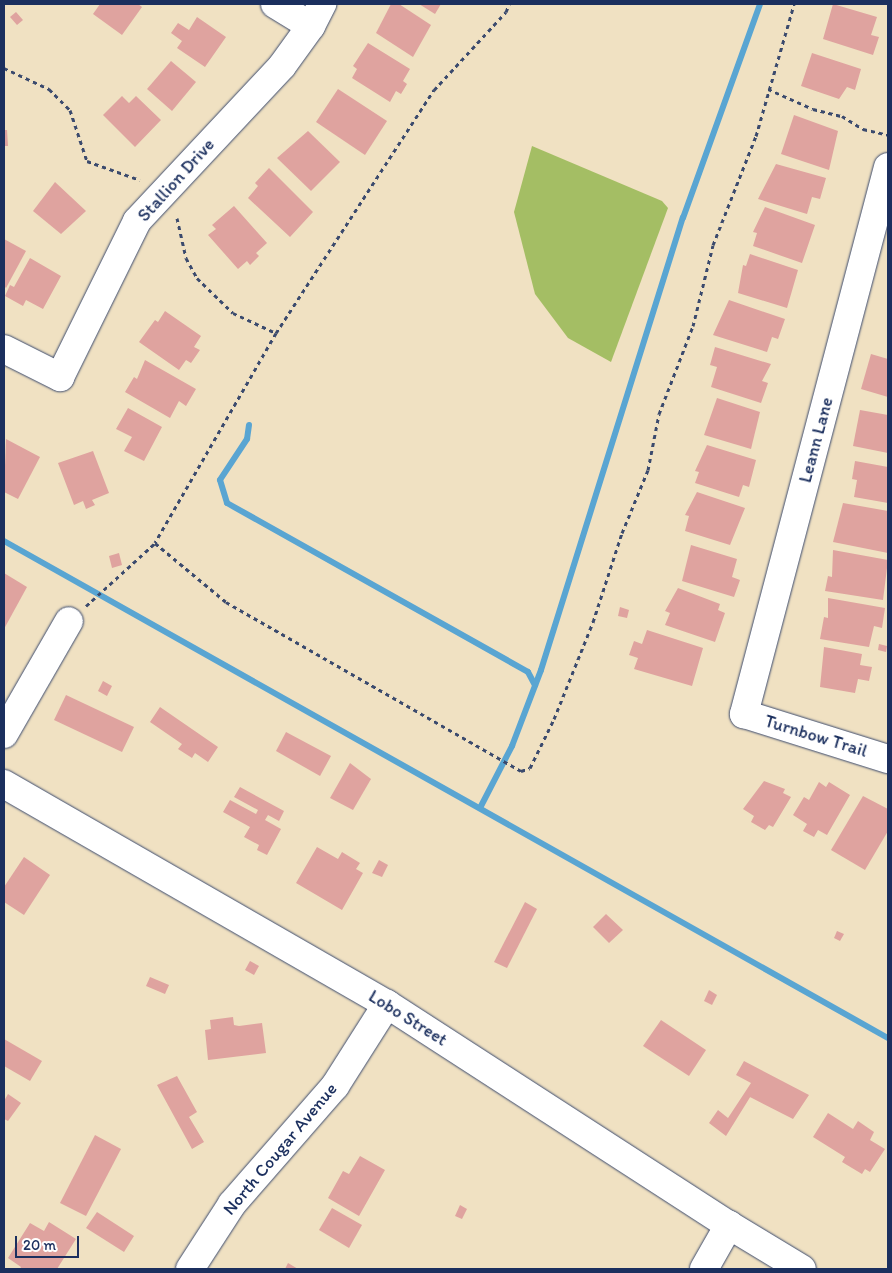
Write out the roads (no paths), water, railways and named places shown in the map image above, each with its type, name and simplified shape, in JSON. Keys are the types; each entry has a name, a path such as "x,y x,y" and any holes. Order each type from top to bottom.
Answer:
{"street":[{"path":"275,4 316,15"},
{"name":"Stallion Drive","path":"4,349 60,377 137,221 282,66 316,15"},
{"name":"Leann Lane","path":"744,714 888,167"},
{"path":"4,734 69,621"},
{"name":"Turnbow Trail","path":"744,714 888,759"},
{"name":"Lobo Street","path":"4,784 386,1004 728,1226 802,1269"},
{"name":"North Cougar Avenue","path":"190,1269 232,1204 335,1086 386,1004"},
{"path":"704,1269 728,1226"}],"waterway":[{"path":"480,808 512,746 541,670 683,218 760,4"},
{"path":"249,425 247,439 220,480 227,503 528,672 535,685"},
{"path":"4,541 888,1038"}]}
